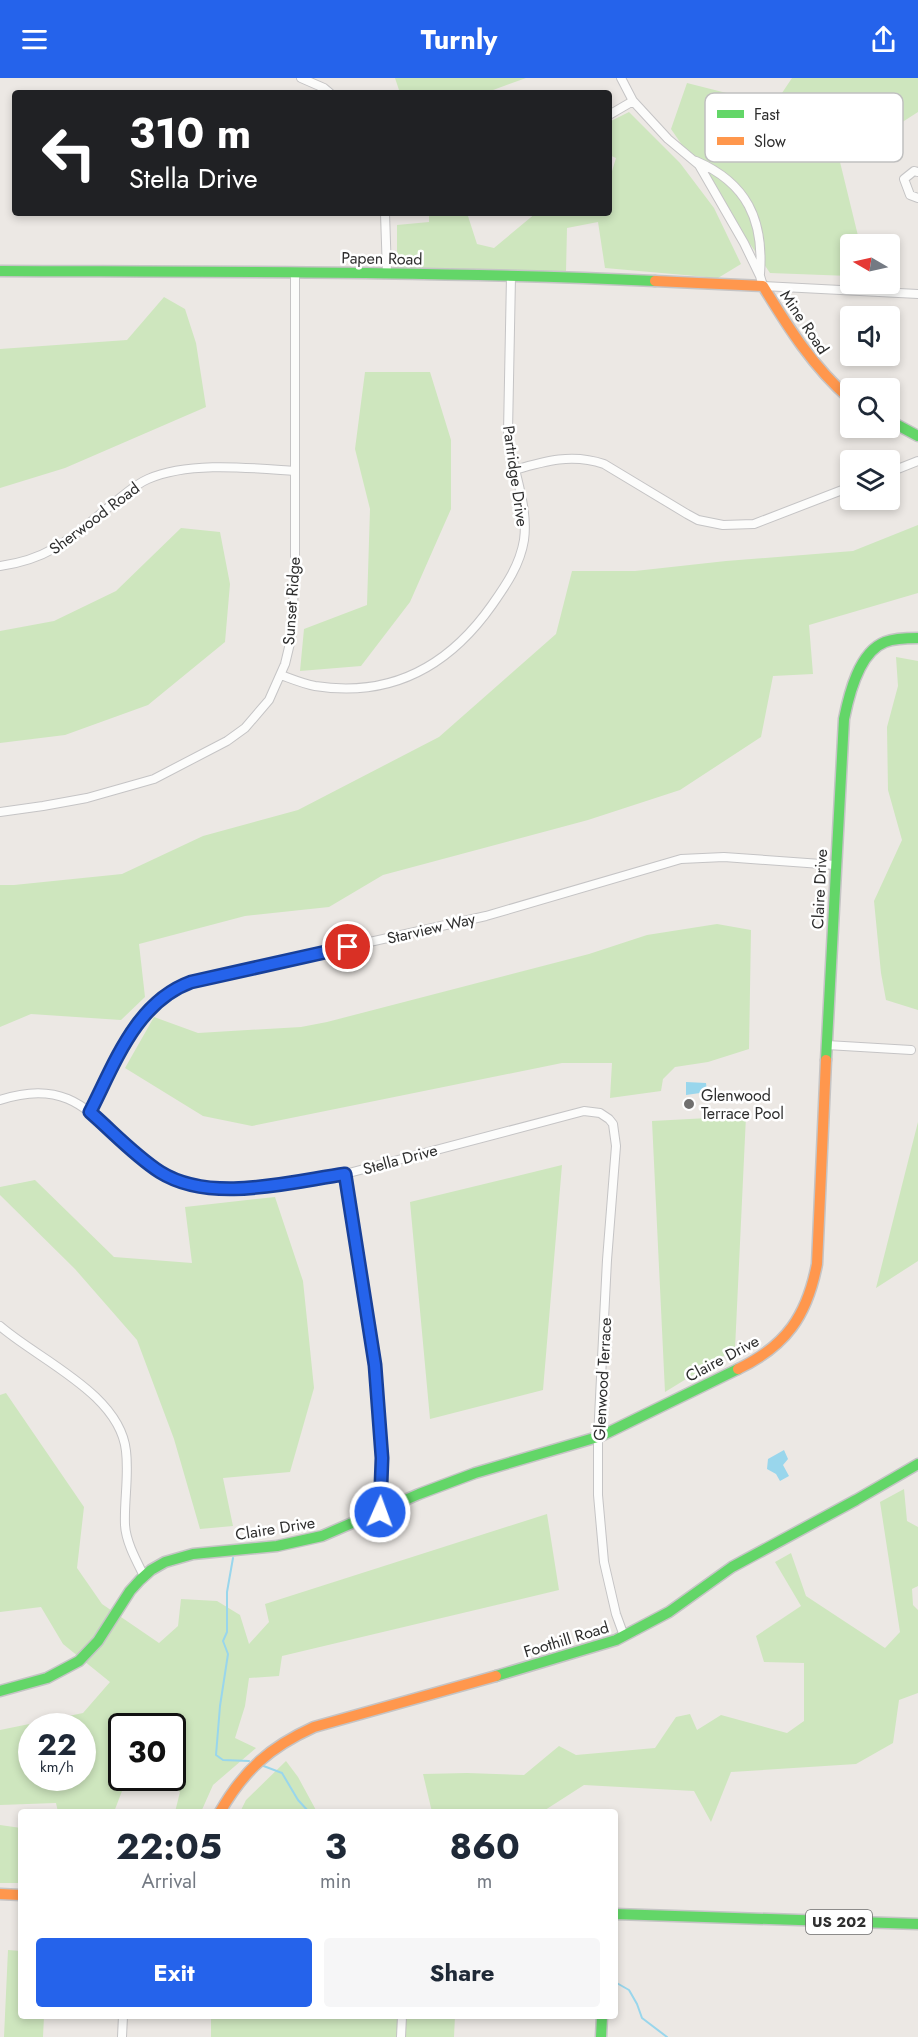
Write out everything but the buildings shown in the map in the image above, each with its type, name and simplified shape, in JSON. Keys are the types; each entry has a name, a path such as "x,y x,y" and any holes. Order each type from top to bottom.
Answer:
{"main road":[{"name":"Papen Road","path":"0,271 387,273 761,281"},
{"name":"Mine Road","path":"761,281 795,337 826,377 840,390"},
{"path":"900,426 918,436"},
{"name":"Claire Drive","path":"0,1691 60,1673 87,1654 99,1640 131,1589 153,1569 176,1558 195,1553 267,1547 309,1540 344,1528 411,1497 486,1469 598,1437 769,1352 777,1345 797,1322 814,1282 817,1264 844,719 849,695 867,654 876,645 884,642 902,638 918,638"},
{"name":"Foothill Road","path":"222,1809 235,1785 262,1756 300,1733 314,1727 576,1653 624,1636 669,1612 732,1567 918,1464"},
{"path":"0,1894 18,1895"},
{"name":"US 202","path":"618,1914 918,1924"},
{"path":"601,2037 602,2019"}],"street":[{"path":"301,78 326,90"},
{"path":"621,78 633,101 668,139 695,160 724,176 743,195 757,224 762,246 761,281"},
{"path":"612,113 633,101"},
{"path":"695,160 709,180 761,281"},
{"path":"918,172 914,171 904,179 909,195 918,198"},
{"path":"385,216 387,273"},
{"name":"Sunset Ridge","path":"0,812 87,798 154,779 217,746 245,728 269,700 285,664 291,639 295,572 295,272"},
{"name":"Partridge Drive","path":"281,675 316,686 367,687 392,683 414,675 444,656 483,619 509,582 517,566 524,541 525,517 510,454 508,432 511,276"},
{"path":"761,281 918,294"},
{"path":"514,470 557,459 573,458 594,461 604,464 692,517 723,525 754,525 840,491"},
{"path":"900,468 918,461"},
{"name":"Sherwood Road","path":"0,566 48,553 63,544 136,485 168,471 247,468 294,471"},
{"name":"Starview Way","path":"90,1112 120,1054 147,1011 156,1001 176,987 191,982 486,916 660,863 681,859 724,858 835,865"},
{"path":"827,1045 911,1050"},
{"name":"Stella Drive","path":"0,1100 20,1094 53,1093 76,1101 144,1161 162,1173 200,1186 241,1189 345,1174 584,1111 600,1113 609,1119"},
{"name":"Glenwood Terrace","path":"609,1119 613,1124 616,1146 607,1260 598,1437 598,1495 601,1546 616,1614 624,1636"},
{"path":"345,1174 375,1365 382,1458 380,1512"},
{"path":"0,1326 4,1334 96,1397 120,1430 127,1454 125,1527 144,1576"},
{"path":"122,2037 123,2019"},
{"path":"400,2037 402,2019"}],"green space":[{"path":"395,78 526,78 493,90 399,90"},
{"path":"792,78 918,78 918,112 903,122 903,93 782,93"},
{"path":"687,83 727,93 705,93 705,162 840,162 858,234 840,234 840,276 770,273 671,129"},
{"path":"629,112 680,163 714,208 741,264 718,278 605,268 598,222 567,228 566,272 397,268 397,225 429,222 429,216 468,216 477,244 494,248 532,216 612,216 612,171 616,158 612,156 612,120"},
{"path":"164,297 185,309 196,343 206,407 65,468 0,488 0,349 127,340"},
{"path":"365,372 430,372 451,440 451,509 410,602 361,666 300,671 304,629 367,605 370,509 355,449"},
{"path":"918,525 918,593 809,625 813,674 773,676 761,737 680,790 588,820 383,875 329,907 245,916 139,944 145,997 121,1020 31,1014 0,1027 0,885 122,874 203,836 298,810 439,737 556,634 572,571 635,571 853,551"},
{"path":"181,528 220,532 230,584 225,642 148,705 65,735 0,743 0,631 54,621 116,591"},
{"path":"896,657 918,661 918,1010 886,1000 874,901 902,840 888,790 887,727 898,686"},
{"path":"717,924 751,930 749,1049 708,1062 675,1067 663,1079 661,1091 610,1098 612,1063 562,1063 252,1126 203,1116 125,1068 154,1017 198,1033 301,1027 589,954 647,935"},
{"path":"746,1116 735,1349 665,1392 652,1121"},
{"path":"918,1122 918,1261 876,1288"},
{"path":"562,1165 543,1390 430,1419 410,1202"},
{"path":"35,1180 114,1257 192,1263 185,1207 275,1197 303,1281 314,1388 290,1472 223,1478 233,1526 200,1529 174,1439 137,1340 75,1269 0,1195 0,1187"},
{"path":"6,1393 84,1507 77,1568 102,1604 159,1643 178,1626 181,1599 217,1601 240,1615 249,1644 269,1622 265,1604 547,1514 559,1590 282,1656 279,1676 249,1678 245,1706 235,1738 256,1748 213,1785 202,1809 176,1809 179,1791 186,1791 186,1713 108,1713 108,1791 122,1791 115,1809 57,1809 56,1803 0,1805 0,1730 18,1726 18,1791 96,1791 96,1713 83,1713 110,1682 63,1644 41,1607 0,1612 0,1395"},
{"path":"904,1489 907,1521 918,1527 918,1586 912,1589 913,1605 918,1610 918,1693 899,1700 893,1743 856,1764 731,1772 711,1822 694,1791 584,1785 547,1809 431,1809 423,1774 524,1775 559,1746 576,1755 655,1748 676,1717 690,1714 697,1730 721,1715 787,1733 804,1721 804,1663 764,1662 756,1636 801,1606 775,1562 791,1553 806,1596 885,1648 900,1632 880,1502"},
{"path":"286,1761 298,1777 315,1809 242,1809 246,1800"},
{"path":"0,1825 18,1828 18,1883 0,1883"},
{"path":"8,1950 18,1951 18,2019 44,2019 43,2037 4,2037"},
{"path":"211,2019 455,2019 454,2037 211,2037"}],"water":[{"path":"686,1082 706,1083 707,1092 686,1095"},
{"path":"784,1450 788,1459 783,1465 789,1476 780,1481 776,1474 767,1469 768,1459"}],"waterway":[{"path":"233,1558 227,1592 227,1632 223,1641 228,1654 220,1706 216,1755 223,1760 249,1761"},
{"path":"261,1765 282,1773 298,1800 306,1809"},
{"path":"618,1984 629,1990 642,2018 667,2037"}],"traffic: fast":[{"path":"0,271 410,274 655,281"},
{"path":"900,426 918,436"},
{"path":"826,1060 846,709 852,686 862,664 876,647 893,640 918,638"},
{"path":"0,1691 47,1678 79,1661 98,1641 130,1591 151,1570 165,1562 193,1554 277,1546 322,1536 419,1494 475,1473 601,1436 738,1369"},
{"path":"496,1676 616,1640 669,1612 732,1567 918,1464"},
{"path":"618,1914 918,1924"},
{"path":"601,2037 602,2019"}],"traffic: slow":[{"path":"655,281 763,286 813,360 840,390"},
{"path":"738,1369 769,1350 792,1327 813,1282 817,1264 826,1060"},
{"path":"222,1809 259,1761 284,1743 314,1727 496,1676"},
{"path":"0,1894 18,1895"}],"place":[{"name":"Glenwood Terrace Pool","path":"689,1104"}],"route":[{"path":"348,947 176,987 156,1001 138,1023 90,1112 144,1161 162,1173 200,1186 241,1189 345,1174 375,1365 382,1458 380,1512"}]}
